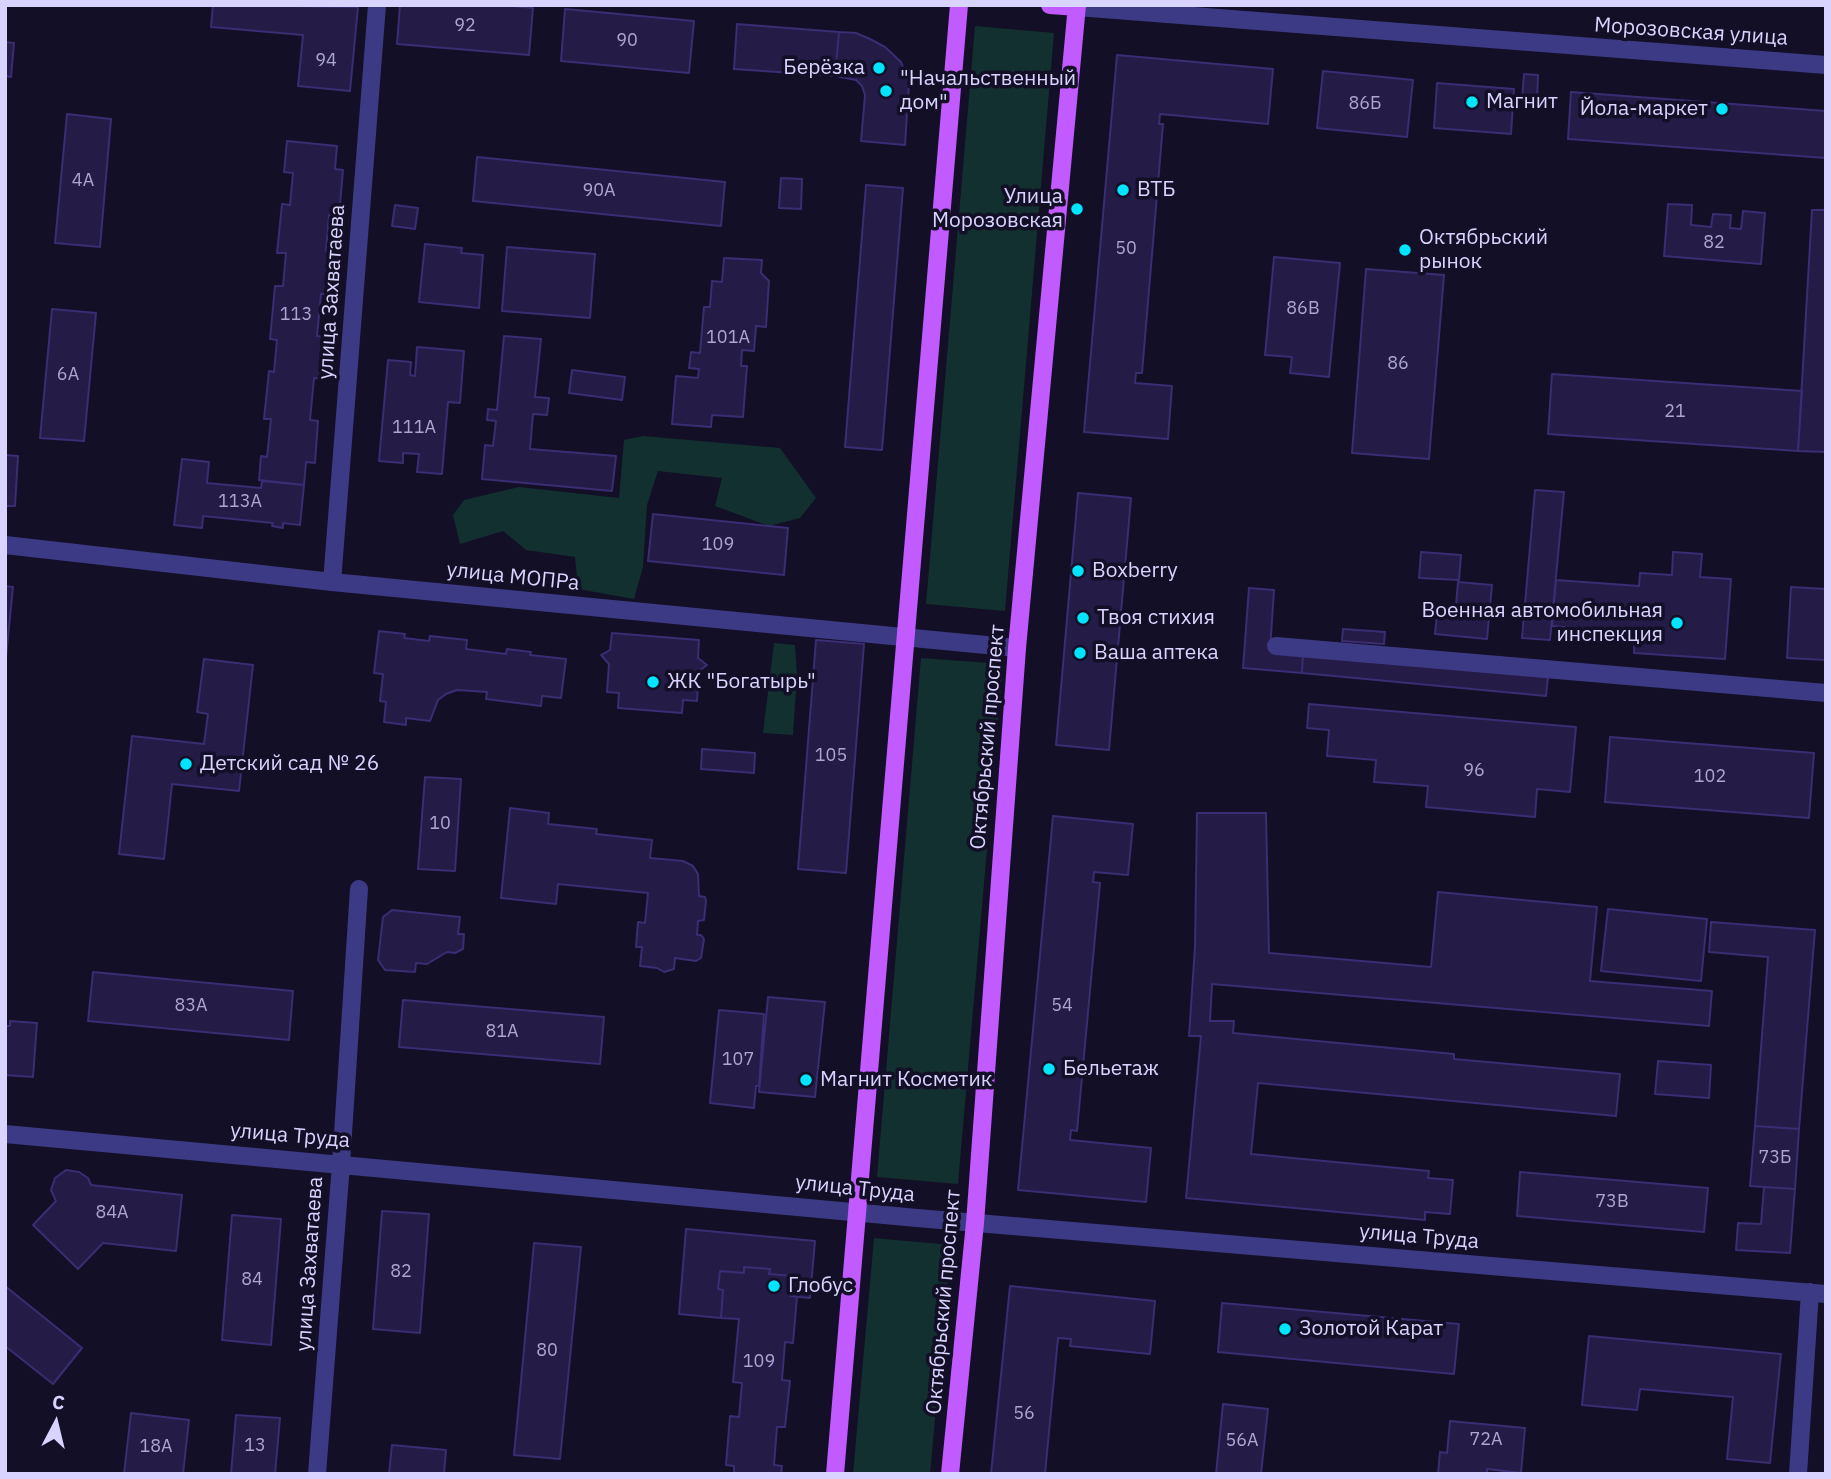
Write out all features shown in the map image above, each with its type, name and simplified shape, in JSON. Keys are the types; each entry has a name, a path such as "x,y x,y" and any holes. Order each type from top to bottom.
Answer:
{"main road":[{"path":"835,1474 958,5"},
{"name":"Морозовская улица","path":"1050,5 1077,6"},
{"name":"Октябрьский проспект","path":"950,1474 975,1223 1017,648 1077,6"}],"street":[{"name":"улица Захватаева","path":"332,582 377,5"},
{"name":"Морозовская улица","path":"1077,6 1826,65"},
{"name":"улица МОПРа","path":"5,545 332,582 1017,648"},
{"path":"1276,646 1826,693"},
{"name":"улица Захватаева","path":"317,1474 359,889"},
{"name":"улица Труда","path":"5,1133 975,1223 1818,1293"},
{"path":"1798,1474 1818,1293"}],"green space":[{"path":"975,26 1054,33 1005,611 926,604"},
{"path":"643,436 780,448 816,498 800,518 769,526 715,506 722,478 658,471 647,505 643,567 634,599 578,589 575,557 526,550 503,531 460,544 453,515 464,500 519,487 619,498 624,440"},
{"path":"774,643 795,645 797,675 793,735 763,733"},
{"path":"921,658 1003,664 958,1184 877,1177"},
{"path":"874,1238 951,1245 930,1474 853,1474"}],"building":[{"path":"213,5 358,7 350,91 298,86 303,35 211,27"},
{"path":"400,5 502,5 533,8 529,55 397,44"},
{"path":"565,9 694,21 689,73 561,61"},
{"path":"737,24 839,32 835,76 734,69"},
{"name":"\"Начальственный дом\"","path":"839,32 856,33 870,39 885,47 901,62 909,83 905,145 861,141 865,95 856,80 835,76"},
{"path":"5,42 14,43 11,77 5,76"},
{"path":"1117,55 1273,69 1268,124 1160,114 1159,124 1163,124 1142,373 1136,373 1135,383 1172,386 1168,439 1084,432"},
{"path":"1323,71 1413,80 1407,137 1317,128"},
{"path":"1524,74 1538,75 1537,101 1522,100"},
{"path":"1437,83 1514,89 1511,134 1434,128"},
{"path":"1571,92 1826,111 1826,158 1568,139"},
{"path":"67,114 111,119 100,247 55,243"},
{"path":"287,141 337,146 335,169 343,170 339,216 329,215 326,251 334,252 330,294 321,294 317,336 327,337 323,379 314,378 310,420 318,421 315,463 306,462 304,485 259,480 261,456 267,457 271,419 264,419 269,371 274,372 277,340 270,339 275,286 283,286 286,253 277,253 282,204 290,205 293,173 284,172"},
{"path":"477,157 725,182 721,226 473,201"},
{"path":"781,178 802,179 801,209 779,208"},
{"path":"866,185 903,188 882,450 845,447"},
{"path":"1668,204 1692,205 1691,225 1711,227 1713,214 1731,215 1730,228 1741,229 1743,211 1765,213 1761,264 1664,256"},
{"path":"395,205 418,208 415,229 392,226"},
{"path":"1812,210 1826,210 1826,452 1798,451"},
{"path":"425,244 462,248 461,253 483,255 479,308 419,302"},
{"path":"507,247 595,254 590,318 502,311"},
{"path":"1274,257 1340,263 1329,377 1290,373 1292,357 1265,355"},
{"path":"724,258 762,260 761,273 769,281 766,327 756,326 754,351 742,350 741,366 747,366 743,417 712,415 711,427 672,424 676,376 698,378 699,369 689,368 691,352 700,353 704,307 710,307 712,281 722,282"},
{"path":"1366,269 1444,275 1429,459 1352,453"},
{"path":"52,309 96,313 84,441 40,438"},
{"path":"504,336 541,339 535,397 549,398 547,415 533,414 530,449 616,456 612,491 482,479 485,445 493,446 496,421 487,420 488,409 497,410"},
{"path":"417,347 464,351 460,403 448,402 442,474 417,472 419,454 403,453 403,463 379,461 388,360 411,362 410,375 415,376"},
{"path":"572,370 625,377 622,400 569,393"},
{"path":"1552,374 1802,391 1798,451 1548,434"},
{"path":"5,455 18,456 15,506 5,506"},
{"path":"182,459 209,462 207,483 261,488 262,481 304,485 300,525 283,523 283,528 272,526 273,523 203,516 202,528 174,525"},
{"path":"1535,490 1564,492 1550,640 1522,638"},
{"path":"1078,493 1131,498 1109,750 1056,745"},
{"path":"653,514 788,528 784,575 648,561"},
{"path":"1421,552 1461,555 1459,580 1419,578"},
{"path":"1673,552 1702,554 1700,577 1731,579 1725,659 1634,653 1635,633 1552,626 1556,580 1639,586 1640,573 1672,575"},
{"path":"1458,582 1492,585 1487,639 1435,634 1437,615 1455,617"},
{"path":"5,586 13,587 5,667"},
{"path":"1791,587 1826,589 1826,660 1787,658"},
{"path":"1249,588 1274,590 1270,650 1303,652 1302,673 1243,668"},
{"path":"1343,629 1385,632 1384,644 1342,641"},
{"path":"379,631 405,634 404,638 429,641 430,636 467,640 466,649 506,654 507,649 566,659 561,698 542,696 541,706 486,699 487,692 457,690 438,700 430,721 406,718 406,725 384,722 386,702 380,701 383,674 374,673"},
{"name":"ЖК \"Богатырь\"","path":"612,633 699,640 698,658 707,665 699,671 697,701 683,700 682,713 618,708 619,693 607,692 609,664 601,655 610,650"},
{"path":"816,640 864,644 846,873 798,869"},
{"path":"1303,652 1548,677 1546,696 1302,673"},
{"name":"Детский сад № 26","path":"204,659 253,665 239,791 172,784 164,859 119,854 132,736 204,744 208,714 197,712"},
{"path":"1309,704 1576,727 1570,792 1537,789 1535,817 1426,807 1428,786 1374,782 1376,760 1327,756 1329,730 1307,728"},
{"path":"1610,737 1814,753 1809,818 1605,802"},
{"path":"702,749 755,753 754,773 701,769"},
{"path":"425,777 461,779 455,871 418,869"},
{"path":"510,808 549,813 548,824 597,829 596,834 652,840 650,858 683,861 693,866 698,874 699,896 705,897 706,901 704,920 698,921 697,935 704,939 701,958 696,961 675,958 674,969 664,972 657,968 640,966 642,947 636,947 638,922 645,923 648,893 558,884 556,904 501,898"},
{"path":"1197,813 1266,813 1269,953 1431,967 1438,892 1597,907 1590,981 1712,991 1709,1026 1212,984 1210,1021 1234,1021 1233,1033 1454,1054 1454,1059 1620,1074 1616,1116 1258,1083 1251,1154 1429,1171 1428,1178 1453,1180 1450,1214 1425,1212 1425,1220 1186,1198 1201,1036 1189,1036 1195,947"},
{"path":"1053,816 1133,824 1128,875 1094,872 1093,882 1100,883 1077,1131 1071,1130 1070,1140 1151,1148 1146,1202 1018,1190"},
{"path":"1608,909 1707,919 1701,981 1601,971"},
{"path":"392,910 460,917 458,934 464,934 463,949 455,953 447,952 427,964 416,963 415,972 385,970 378,960 383,917"},
{"path":"1711,922 1815,930 1799,1129 1755,1126 1768,957 1709,952"},
{"path":"93,972 293,991 289,1040 88,1021"},
{"path":"768,997 825,1002 815,1097 759,1092"},
{"path":"403,1000 604,1017 600,1064 399,1047"},
{"path":"719,1010 764,1014 759,1086 756,1086 754,1108 710,1103"},
{"path":"10,1021 37,1023 33,1077 5,1075 5,1026 10,1026"},
{"path":"1658,1061 1711,1065 1709,1098 1655,1094"},
{"path":"1755,1126 1799,1129 1795,1189 1750,1186"},
{"path":"66,1170 79,1172 88,1178 91,1185 182,1195 176,1251 103,1243 78,1269 33,1225 56,1201 51,1190 55,1178"},
{"path":"1520,1172 1708,1188 1704,1232 1517,1216"},
{"path":"1764,1187 1795,1189 1790,1253 1736,1250 1738,1223 1761,1224"},
{"path":"382,1211 429,1214 420,1333 373,1329"},
{"path":"232,1215 281,1219 271,1345 222,1340"},
{"path":"686,1229 815,1241 810,1298 790,1296 792,1276 769,1274 770,1269 744,1267 744,1273 720,1271 718,1289 723,1290 721,1318 679,1314"},
{"path":"534,1243 581,1247 560,1459 514,1455"},
{"path":"744,1267 770,1269 769,1274 792,1276 790,1296 797,1297 793,1343 785,1342 782,1380 790,1381 785,1427 777,1427 774,1465 782,1466 781,1474 734,1474 734,1466 726,1465 730,1416 739,1417 742,1383 733,1382 739,1319 721,1318 723,1290 718,1289 720,1271 744,1273"},
{"path":"5,1286 82,1348 53,1384 5,1346"},
{"path":"1010,1286 1155,1301 1150,1354 1070,1346 1071,1339 1058,1338 1045,1474 991,1474"},
{"path":"1222,1303 1459,1324 1454,1374 1218,1352"},
{"path":"1589,1336 1781,1354 1770,1463 1727,1459 1733,1397 1640,1389 1637,1410 1582,1405"},
{"path":"1223,1404 1268,1409 1261,1474 1216,1474"},
{"path":"131,1413 189,1420 183,1474 124,1474"},
{"path":"236,1415 280,1418 275,1474 231,1474"},
{"path":"1450,1421 1525,1428 1521,1473 1487,1469 1487,1474 1438,1474 1440,1452 1447,1453"},
{"path":"392,1445 446,1450 444,1474 389,1474"}],"place":[{"name":"Берёзка","path":"879,68"},
{"name":"\"Начальственный дом\"","path":"886,91"},
{"name":"Магнит","path":"1472,102"},
{"name":"Йола-маркет","path":"1722,109"},
{"name":"ВТБ","path":"1123,190"},
{"name":"Улица Морозовская","path":"1077,209"},
{"name":"Октябрьский рынок","path":"1405,250"},
{"name":"Boxberry","path":"1078,571"},
{"name":"Твоя стихия","path":"1083,618"},
{"name":"Военная автомобильная инспекция","path":"1677,623"},
{"name":"Ваша аптека","path":"1080,653"},
{"name":"ЖК \"Богатырь\"","path":"653,682"},
{"name":"Детский сад № 26","path":"186,764"},
{"name":"Бельетаж","path":"1049,1069"},
{"name":"Магнит Косметик","path":"806,1080"},
{"name":"Глобус","path":"774,1286"},
{"name":"Золотой Карат","path":"1285,1329"}]}
